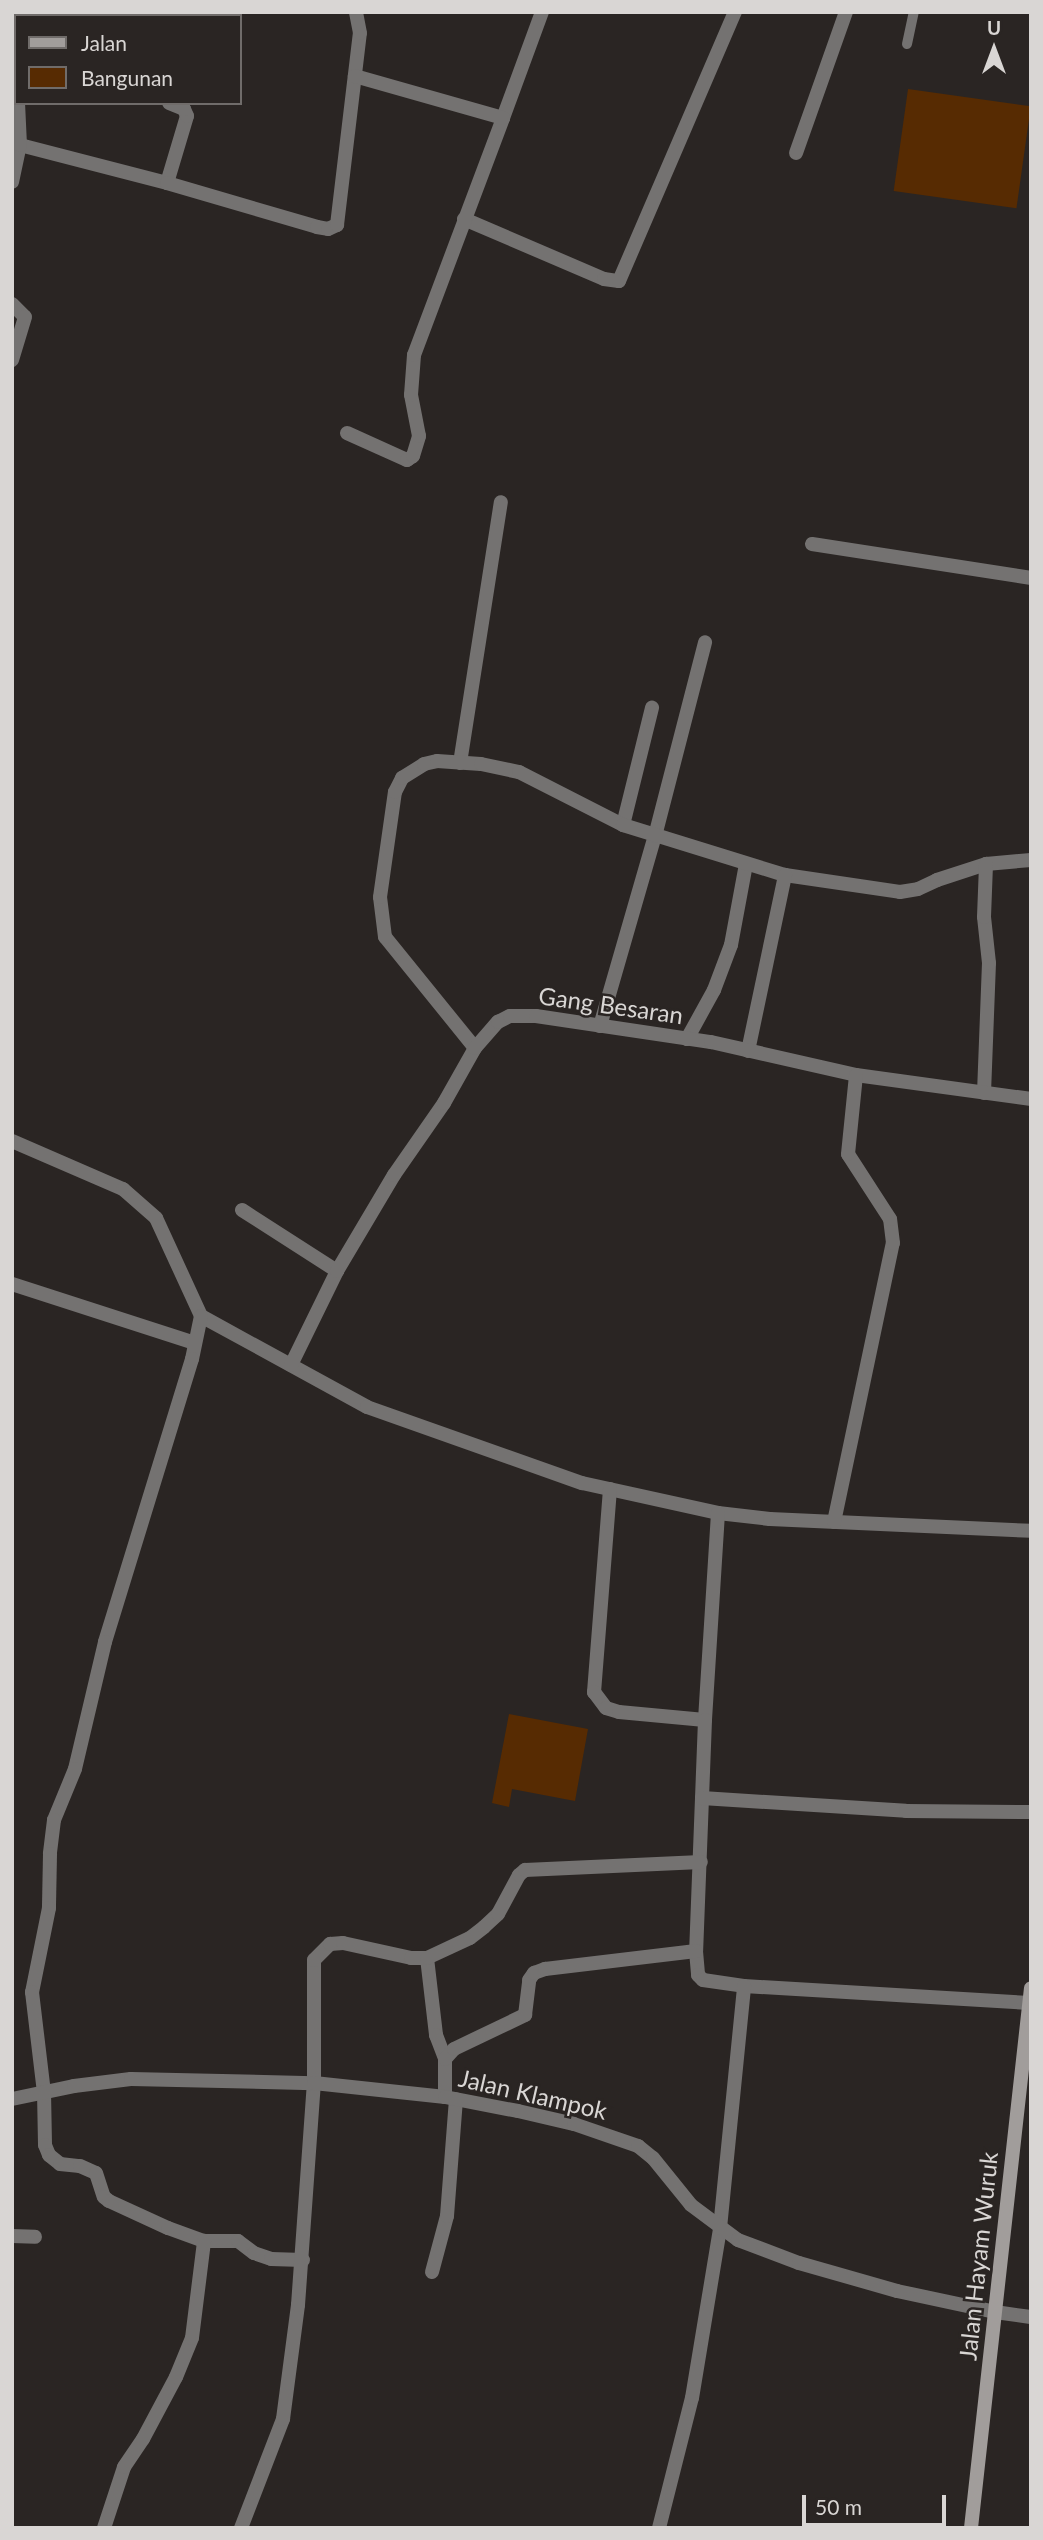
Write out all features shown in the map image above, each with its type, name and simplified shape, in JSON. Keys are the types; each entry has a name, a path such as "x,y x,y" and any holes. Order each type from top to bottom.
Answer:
{"main road":[{"name":"Jalan Hayam Wuruk","path":"971,2528 1028,2043 1030,1996"}],"street":[{"path":"20,145 167,183 317,227 335,227 339,221 360,33 356,12"},
{"path":"347,433 408,460 413,456 419,432 411,395 412,365 542,12"},
{"path":"464,219 604,279 619,281 735,12"},
{"path":"796,153 846,12"},
{"path":"355,76 503,118"},
{"path":"12,182 20,145 18,105"},
{"path":"167,183 187,116 184,109 174,105"},
{"path":"12,304 25,317 12,360"},
{"path":"460,763 500,502"},
{"path":"812,544 1031,578"},
{"path":"600,1026 655,836 705,642"},
{"path":"622,825 652,708"},
{"path":"475,1048 385,937 380,897 395,792 402,778 424,764 460,763 519,772 622,825 785,876 900,891 918,889 986,864 1031,860"},
{"path":"687,1039 714,990 731,944 746,864"},
{"path":"985,1093 989,962 985,917 986,864"},
{"path":"748,1051 785,876"},
{"name":"Gang Besaran","path":"290,1365 338,1271 394,1175 444,1103 475,1048 498,1022 510,1016 536,1016 687,1039 856,1075 1031,1099"},
{"path":"834,1522 893,1243 890,1219 848,1154 856,1075"},
{"path":"12,1141 123,1189 156,1218 201,1316 367,1407 582,1483 718,1513 834,1522 1031,1531"},
{"path":"242,1210 338,1271"},
{"path":"12,1284 195,1343"},
{"path":"201,1316 106,1642 75,1769 54,1820 49,1908 32,1992 44,2092 44,2136 49,2155 60,2164 80,2166 96,2174 104,2197 109,2201 167,2228 204,2241 234,2240 271,2259 303,2260"},
{"path":"610,1489 594,1692 606,1708 619,1712 705,1720"},
{"path":"718,1513 705,1720 696,1951 698,1975 703,1980 744,1986 1030,1996"},
{"path":"702,1798 906,1811 1031,1812"},
{"path":"243,2527 283,2419 303,2260 314,2083 314,1959 330,1944 342,1943 411,1958 427,1958 470,1938 484,1927 498,1914 519,1875 525,1870 701,1862"},
{"path":"445,2059 454,2049 525,2015 529,1980 534,1973 545,1969 696,1951"},
{"path":"427,1958 436,2035 445,2059 451,2098 447,2216 432,2272"},
{"path":"659,2528 692,2398 720,2228 744,1986"},
{"name":"Jalan Klampok","path":"12,2099 131,2079 314,2083 451,2098 574,2124 638,2146 653,2158 691,2205 738,2240 799,2263 897,2291 1031,2317"},
{"path":"12,2236 35,2237"},
{"path":"104,2528 124,2467 143,2440 176,2377 192,2337 204,2241"}],"lane":[{"path":"907,44 914,12"}],"building":[{"path":"908,89 1031,106 1016,208 894,191"},
{"path":"509,1714 588,1729 575,1801 512,1789 509,1807 492,1803"}]}
